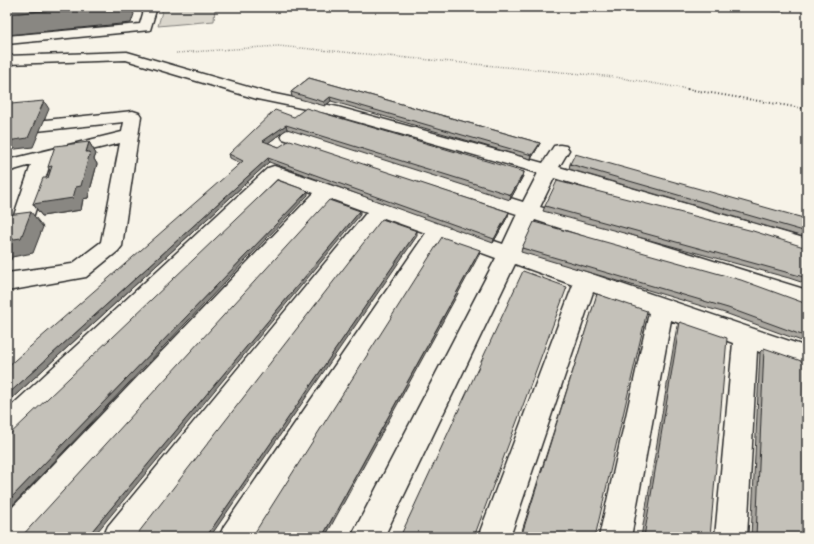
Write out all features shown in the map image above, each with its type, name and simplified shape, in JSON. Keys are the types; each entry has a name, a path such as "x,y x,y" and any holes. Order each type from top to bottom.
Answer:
{"lane":[{"path":"7,40 145,27 151,7"},
{"path":"7,60 127,56 262,96 332,110 554,160 807,247"},
{"path":"7,129 134,116 111,246 78,270 7,282"},
{"path":"7,166 130,135"},
{"path":"289,135 807,299"},
{"path":"7,224 22,221 43,157"},
{"path":"367,537 509,254 554,160"},
{"path":"7,429 274,172 807,358"},
{"path":"7,536 327,191"},
{"path":"119,537 380,209"},
{"path":"235,537 439,230"},
{"path":"494,537 586,281"},
{"path":"615,537 662,308"},
{"path":"731,537 746,337"}],"path":[{"path":"175,53 278,46 325,50 615,77 807,110"}],"shaded area":[{"path":"215,7 214,21 158,26 163,8"}],"building":[{"path":"7,7 90,7 7,14"},
{"path":"309,78 540,143 532,155 330,97 324,102 291,92"},
{"path":"44,101 28,138 7,141 7,111 11,104"},
{"path":"306,108 524,172 511,195 286,125 263,141 279,147 290,140 509,212 494,239 268,158 7,395 7,367 243,161 229,154 275,110 294,117"},
{"path":"89,142 86,152 90,152 81,186 76,187 73,198 33,204 43,178 48,178 52,166 48,167 55,146"},
{"path":"575,154 807,219 807,232 570,164"},
{"path":"277,180 308,191 7,502 7,437"},
{"path":"557,181 753,231 807,248 807,278 545,206"},
{"path":"329,200 360,211 87,537 21,537"},
{"path":"31,212 21,238 7,240 7,215"},
{"path":"382,219 417,231 206,537 135,537"},
{"path":"534,222 741,280 807,304 807,337 728,308 522,248"},
{"path":"442,237 480,250 322,537 252,537"},
{"path":"523,271 567,287 474,537 400,537"},
{"path":"597,294 647,311 595,537 521,537"},
{"path":"680,322 727,338 710,537 644,537"},
{"path":"764,348 807,363 807,537 756,537"}]}
